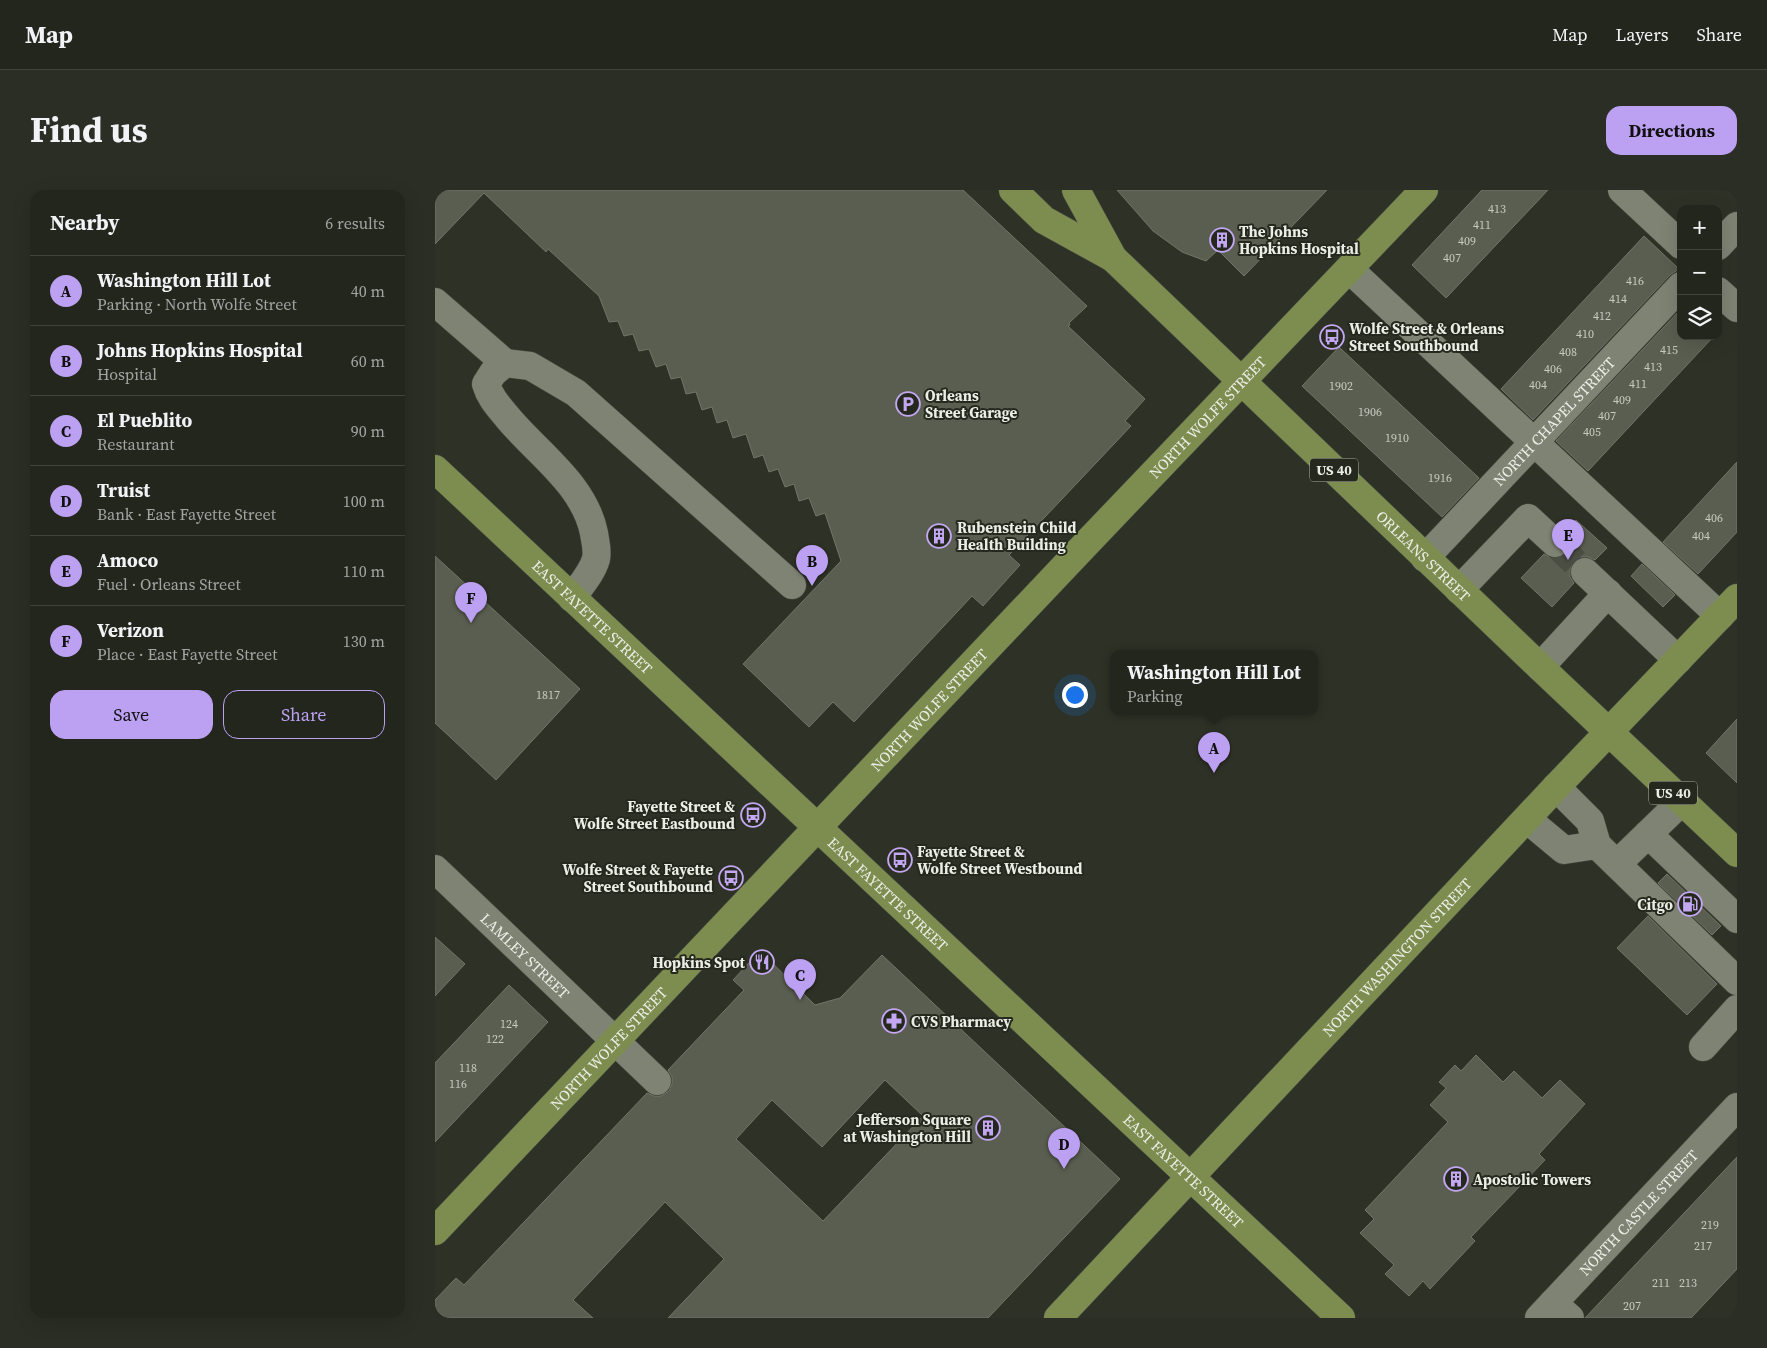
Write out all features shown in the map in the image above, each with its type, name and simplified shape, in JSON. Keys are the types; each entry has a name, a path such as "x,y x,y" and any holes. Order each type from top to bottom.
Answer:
{"main road":[{"name":"ORLEANS STREET","path":"1013,190 1044,220 1113,258 1425,558 1737,853"},
{"name":"ORLEANS STREET","path":"1076,190 1113,258"},
{"name":"NORTH WOLFE STREET","path":"435,1231 1424,190"},
{"name":"EAST FAYETTE STREET","path":"435,470 1341,1318"},
{"name":"NORTH WASHINGTON STREET","path":"1058,1318 1528,820 1608,732 1728,607"}],"street":[{"path":"1622,190 1677,241"},
{"path":"1722,242 1737,226"},
{"path":"1349,269 1534,442 1728,607"},
{"name":"NORTH CHAPEL STREET","path":"1425,558 1677,290"},
{"path":"1722,295 1737,308"},
{"path":"435,302 505,364 530,366 576,393 792,585"},
{"path":"505,364 493,373 486,384 489,395 523,436 571,484 586,508 593,528 597,549 596,558 591,571 572,598"},
{"path":"1459,590 1528,518 1555,543"},
{"path":"1585,572 1677,660"},
{"path":"1540,667 1607,593"},
{"path":"1556,788 1590,821 1597,846 1737,981"},
{"path":"1617,864 1682,801"},
{"path":"1528,820 1564,850 1597,846"},
{"path":"1648,834 1737,919"},
{"name":"LAMLEY STREET","path":"435,869 657,1081"},
{"path":"1703,1047 1737,1009"},
{"name":"NORTH CASTLE STREET","path":"1554,1313 1737,1107"}],"building":[{"path":"435,190 963,190 1087,306 1068,326 1145,399 1125,421 1131,426 1009,555 1020,565 983,606 972,596 854,722 833,702 809,727 743,664 841,561 825,513 816,516 809,498 799,501 794,484 785,487 778,469 769,472 763,455 754,458 746,434 733,438 727,420 717,423 712,407 702,410 696,392 686,394 681,377 671,379 666,364 656,367 649,349 639,351 633,334 624,336 618,321 609,322 599,296 548,249 546,252 484,193 435,244"},
{"name":"The Johns Hopkins Hospital","path":"1117,190 1327,190 1244,276 1218,250 1206,261 1182,252 1153,231"},
{"path":"1482,190 1548,190 1446,298 1412,265"},
{"path":"1644,236 1677,267 1677,270 1670,275 1533,420 1501,389"},
{"path":"1677,313 1677,340 1710,340 1588,471 1556,441"},
{"path":"1339,347 1479,478 1442,517 1302,386"},
{"path":"1737,462 1737,532 1698,574 1663,542"},
{"path":"1576,520 1607,548 1595,560 1588,557 1580,557 1574,561 1570,569 1570,577 1574,583 1552,607 1521,578 1544,554 1552,558 1559,558 1566,554 1570,546 1570,538 1566,531"},
{"path":"435,556 580,689 496,780 435,723"},
{"path":"1642,564 1675,595 1663,607 1631,576"},
{"path":"1737,719 1737,783 1706,753"},
{"path":"1667,874 1721,926 1712,935 1658,883"},
{"path":"1648,916 1717,984 1687,1015 1617,948"},
{"path":"435,937 465,964 435,996"},
{"name":"Jefferson Square at Washington Hill","path":"760,951 815,1005 840,998 882,955 1120,1179 988,1318 668,1318 724,1259 665,1202 573,1300 593,1318 445,1318 435,1309 435,1300 456,1278 464,1285 647,1093 661,1096 669,1091 672,1077 668,1070 744,990 733,980","holes":["885,1080 923,1116 823,1221 736,1139 772,1100 822,1147"]},
{"path":"509,985 548,1022 435,1142 435,1063"},
{"name":"Apostolic Towers","path":"1476,1055 1503,1082 1514,1071 1542,1098 1560,1080 1585,1104 1539,1154 1545,1160 1471,1237 1475,1241 1430,1289 1423,1281 1409,1296 1385,1274 1394,1265 1360,1233 1374,1219 1365,1210 1448,1122 1430,1105 1446,1088 1439,1082 1455,1065 1461,1071"},
{"path":"1737,1157 1737,1269 1691,1318 1585,1318"}],"tunnel":[{"path":"1555,543 1585,572"}],"place":[{"name":"The Johns Hopkins Hospital","path":"1222,240"},
{"name":"Wolfe Street & Orleans Street Southbound","path":"1332,337"},
{"name":"Orleans Street Garage","path":"908,404"},
{"name":"Rubenstein Child Health Building","path":"939,536"},
{"name":"Amoco","path":"1568,560"},
{"name":"Johns Hopkins Hospital","path":"812,586"},
{"name":"Verizon","path":"471,623"},
{"name":"Washington Hill Lot","path":"1214,773"},
{"name":"Fayette Street & Wolfe Street Eastbound","path":"753,815"},
{"name":"Fayette Street & Wolfe Street Westbound","path":"900,860"},
{"name":"Wolfe Street & Fayette Street Southbound","path":"731,878"},
{"name":"Citgo","path":"1690,904"},
{"name":"Hopkins Spot","path":"762,962"},
{"name":"El Pueblito","path":"800,1000"},
{"name":"CVS Pharmacy","path":"894,1021"},
{"name":"Jefferson Square at Washington Hill","path":"988,1128"},
{"name":"Truist","path":"1064,1169"},
{"name":"Apostolic Towers","path":"1456,1179"}]}
